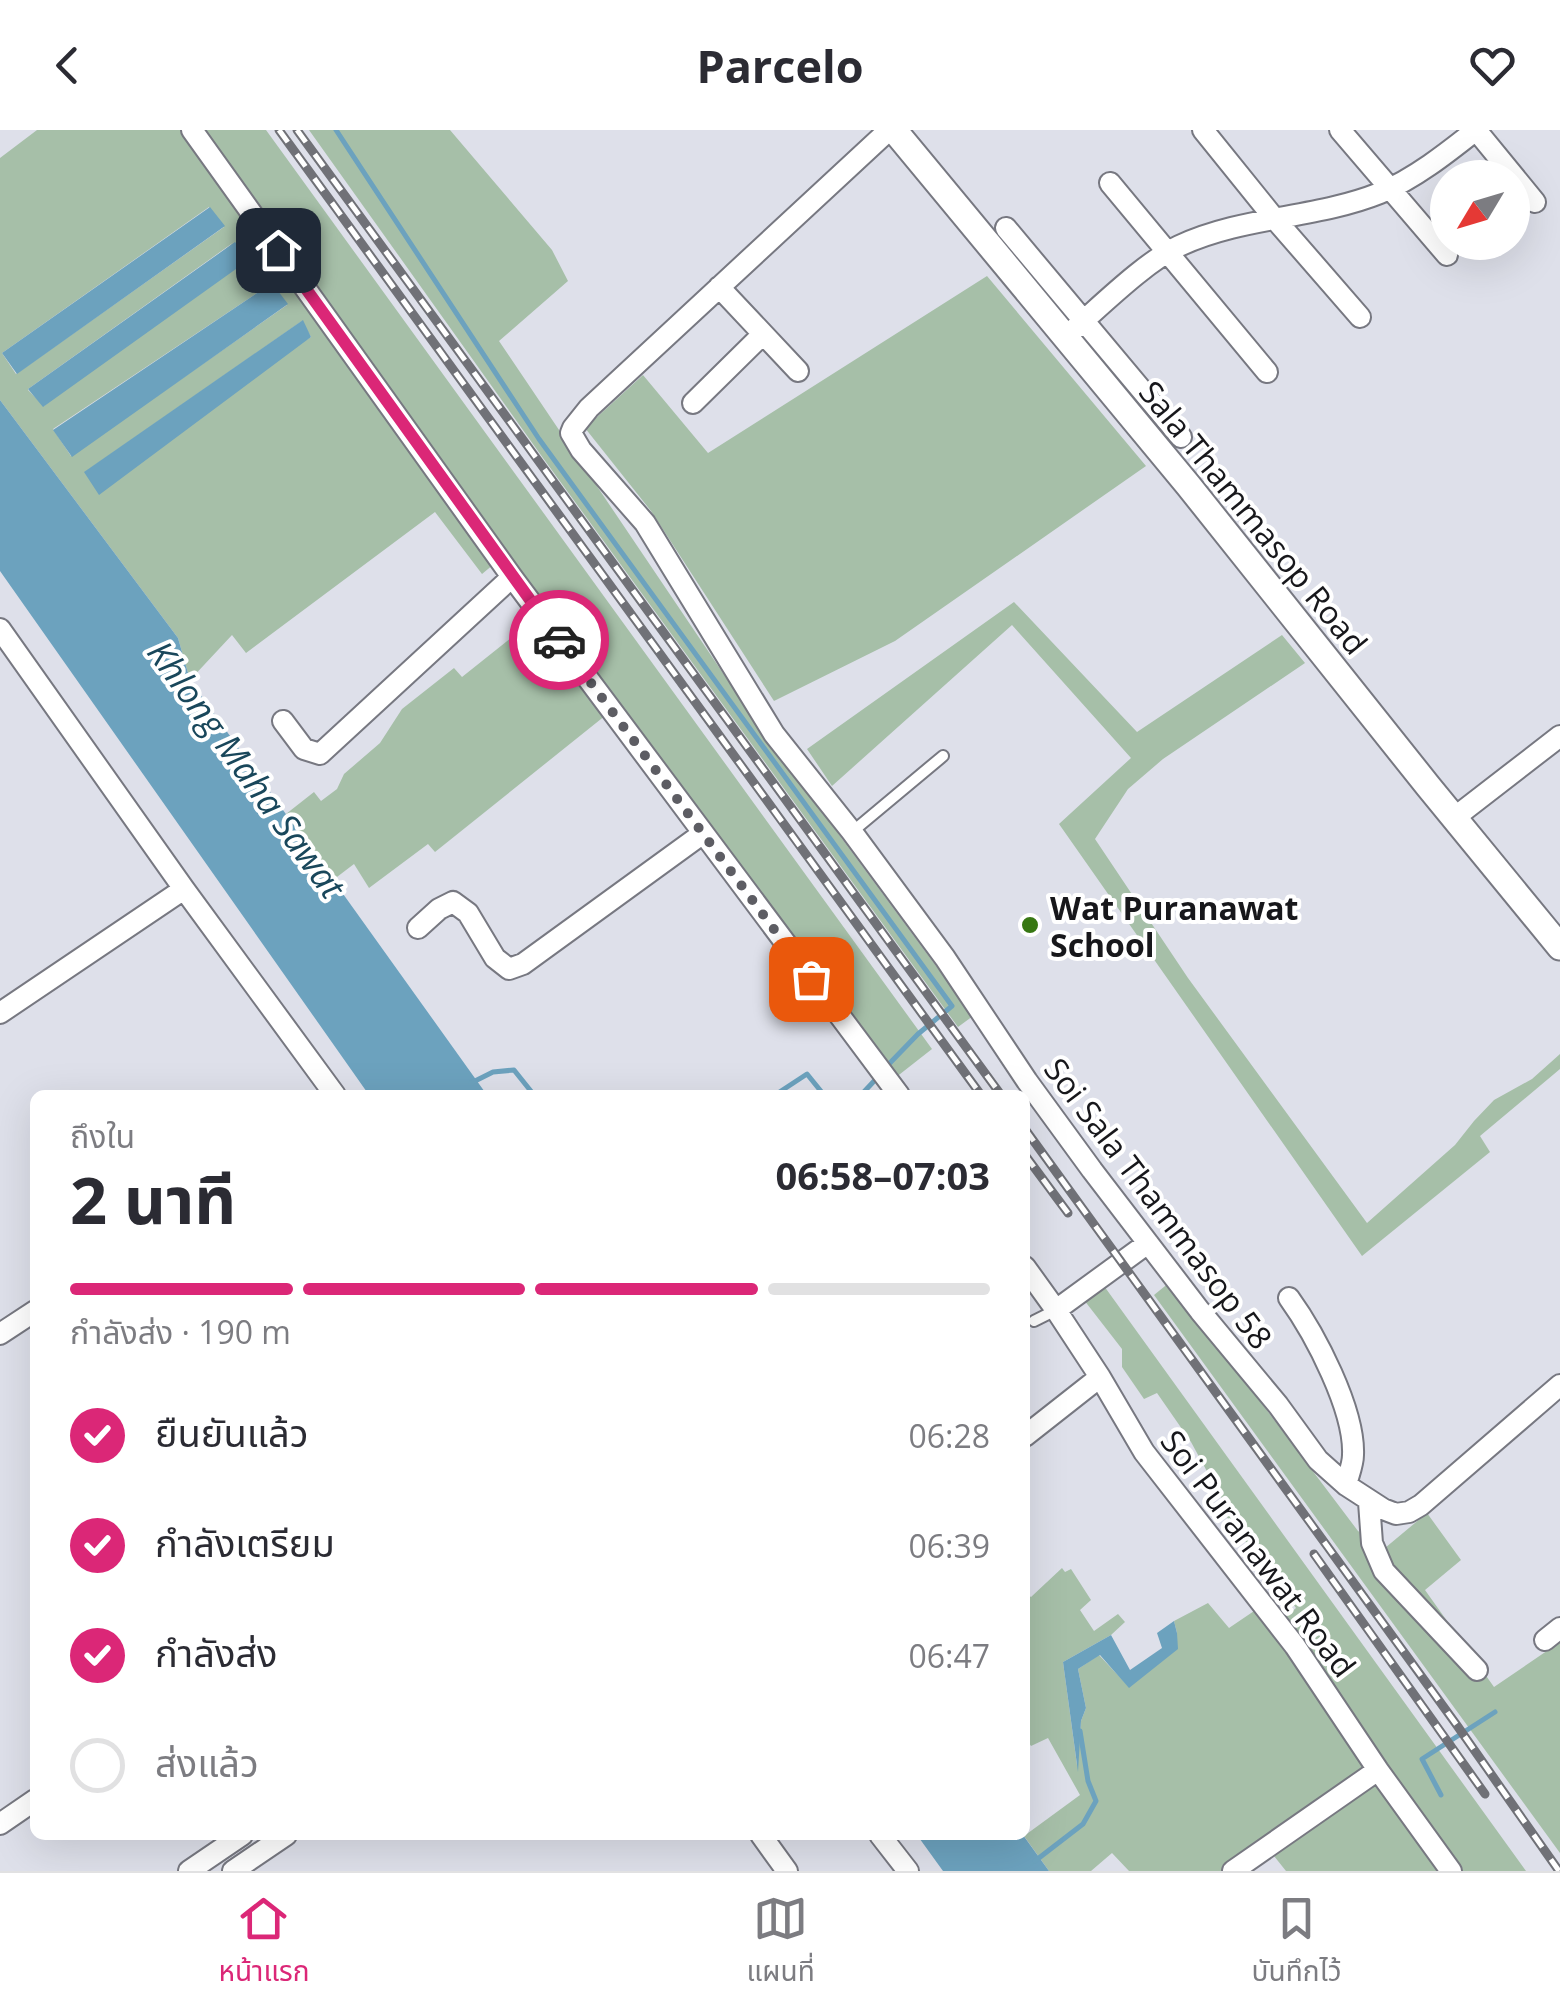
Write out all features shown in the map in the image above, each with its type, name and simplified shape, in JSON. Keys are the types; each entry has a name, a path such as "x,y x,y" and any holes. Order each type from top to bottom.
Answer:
{"street":[{"path":"192,130 512,576 895,1090"},
{"path":"798,371 719,287 891,130"},
{"name":"Sala Thammasop Road","path":"891,130 1074,329 1188,484 1560,946"},
{"path":"1203,130 1360,317"},
{"path":"1340,130 1430,235"},
{"path":"1074,329 1167,253 1200,237 1334,207 1389,188 1476,130 1535,202"},
{"path":"1110,183 1267,372"},
{"path":"1006,228 1074,329 1181,436"},
{"name":"Soi Sala Thammasop 58","path":"719,287 589,408 572,433 581,450 645,523 774,734 945,958 1026,1081 1148,1244 1318,1460 1369,1502 1396,1514 1421,1505 1560,1385"},
{"path":"693,403 763,334"},
{"path":"283,721 304,749 320,754 512,576"},
{"path":"0,629 330,1090"},
{"path":"1454,818 1560,736"},
{"path":"418,928 452,902 468,914 496,958 509,969 523,964 702,834"},
{"path":"0,1013 184,889"},
{"path":"1056,1310 1148,1244"},
{"name":"Soi Puranawat Road","path":"1030,1274 1100,1377 1144,1452 1295,1646 1450,1871"},
{"path":"1289,1298 1325,1358 1342,1402 1354,1456 1346,1486"},
{"path":"0,1334 30,1314"},
{"path":"1030,1432 1100,1377"},
{"path":"1369,1502 1372,1543 1384,1571 1477,1670"},
{"path":"1233,1871 1378,1770"},
{"path":"0,1824 30,1803"},
{"path":"189,1871 235,1840"},
{"path":"232,1871 278,1840"},
{"path":"765,1840 787,1871"},
{"path":"884,1840 908,1871"}],"lane":[{"path":"852,832 943,756"},
{"path":"1034,1321 1056,1310"}],"green space":[{"path":"37,130 182,130 494,564 482,574 435,512 246,653 232,635 190,680 178,638 0,400 0,158","holes":["209,207 224,227 16,374 2,353","234,242 44,406 28,389","272,283 287,305 71,456 53,429","302,321 311,337 85,472"]},
{"path":"201,130 266,130 932,1049 895,1078 393,399"},
{"path":"309,130 450,130 552,250 568,281 499,341 758,725 973,1016 958,1027"},
{"path":"987,276 1146,466 895,641 774,701 651,511 585,428 643,375 708,453"},
{"path":"1014,602 1137,732 1282,635 1305,663 1163,759 1128,789 1095,839 1188,978 1367,1223 1455,1145 1494,1100 1532,1079 1560,1054 1560,1069 1480,1136 1490,1152 1362,1256 1059,824 1131,758 1012,625 832,786 807,749"},
{"path":"535,619 606,715 435,852 428,844 369,888 354,864 333,880 286,814 314,792 321,801 337,789 344,774 380,743 402,709 454,668 462,677"},
{"path":"1099,1279 1526,1871 1461,1871 1284,1618 1296,1608 1217,1504 1222,1499 1191,1442 1157,1393 1144,1399 1122,1367 1122,1349 1084,1300"},
{"path":"1170,1282 1358,1531 1385,1548 1427,1513 1461,1560 1425,1590 1494,1687 1560,1642 1560,1853 1154,1295"},
{"path":"1062,1568 1065,1572 1071,1569 1091,1600 1080,1610 1094,1631 1118,1614 1125,1622 1111,1635 1063,1662 1077,1765 1086,1708 1078,1669 1099,1655 1129,1687 1177,1633 1174,1621 1208,1603 1229,1628 1257,1609 1368,1763 1363,1773 1225,1871 1129,1871 1112,1853 1091,1871 1049,1871 1027,1840 1030,1832 1080,1795 1048,1738 1030,1744 1031,1597"},
{"path":"1376,1783 1441,1871 1286,1871 1274,1856"}],"water":[{"path":"210,207 225,226 17,374 2,353"},
{"path":"235,242 250,259 43,407 28,389"},
{"path":"272,283 288,304 72,457 53,430"},
{"path":"303,320 311,337 99,495 84,472"},
{"name":"Khlong Maha Sawat","path":"0,400 178,638 190,680 483,1090 365,1090 0,571"},
{"path":"1174,1621 1178,1649 1129,1688 1100,1655 1078,1669 1086,1708 1081,1721 1078,1772 1063,1662 1111,1635 1130,1670 1162,1648 1157,1633"},
{"path":"921,1840 1027,1840 1049,1871 943,1871"}],"waterway":[{"path":"336,130 539,439 952,1006 887,1066"},
{"path":"471,1083 493,1072 514,1070 530,1090"},
{"path":"783,1090 807,1074 820,1090"},
{"path":"866,1090 876,1079"},
{"path":"1441,1795 1422,1759 1495,1712"},
{"path":"1035,1861 1083,1824 1096,1801 1088,1781 1080,1731"}],"railway":[{"path":"279,130 977,1090"},
{"path":"297,130 997,1090"},
{"path":"1030,1136 1559,1871"},
{"path":"1030,1162 1068,1213"},
{"path":"1314,1554 1485,1794"}],"way so far":[{"path":"559,640 811,979"}],"place":[{"name":"Wat Puranawat School","path":"1030,925"}],"route":[{"path":"278,250 559,640"}]}
